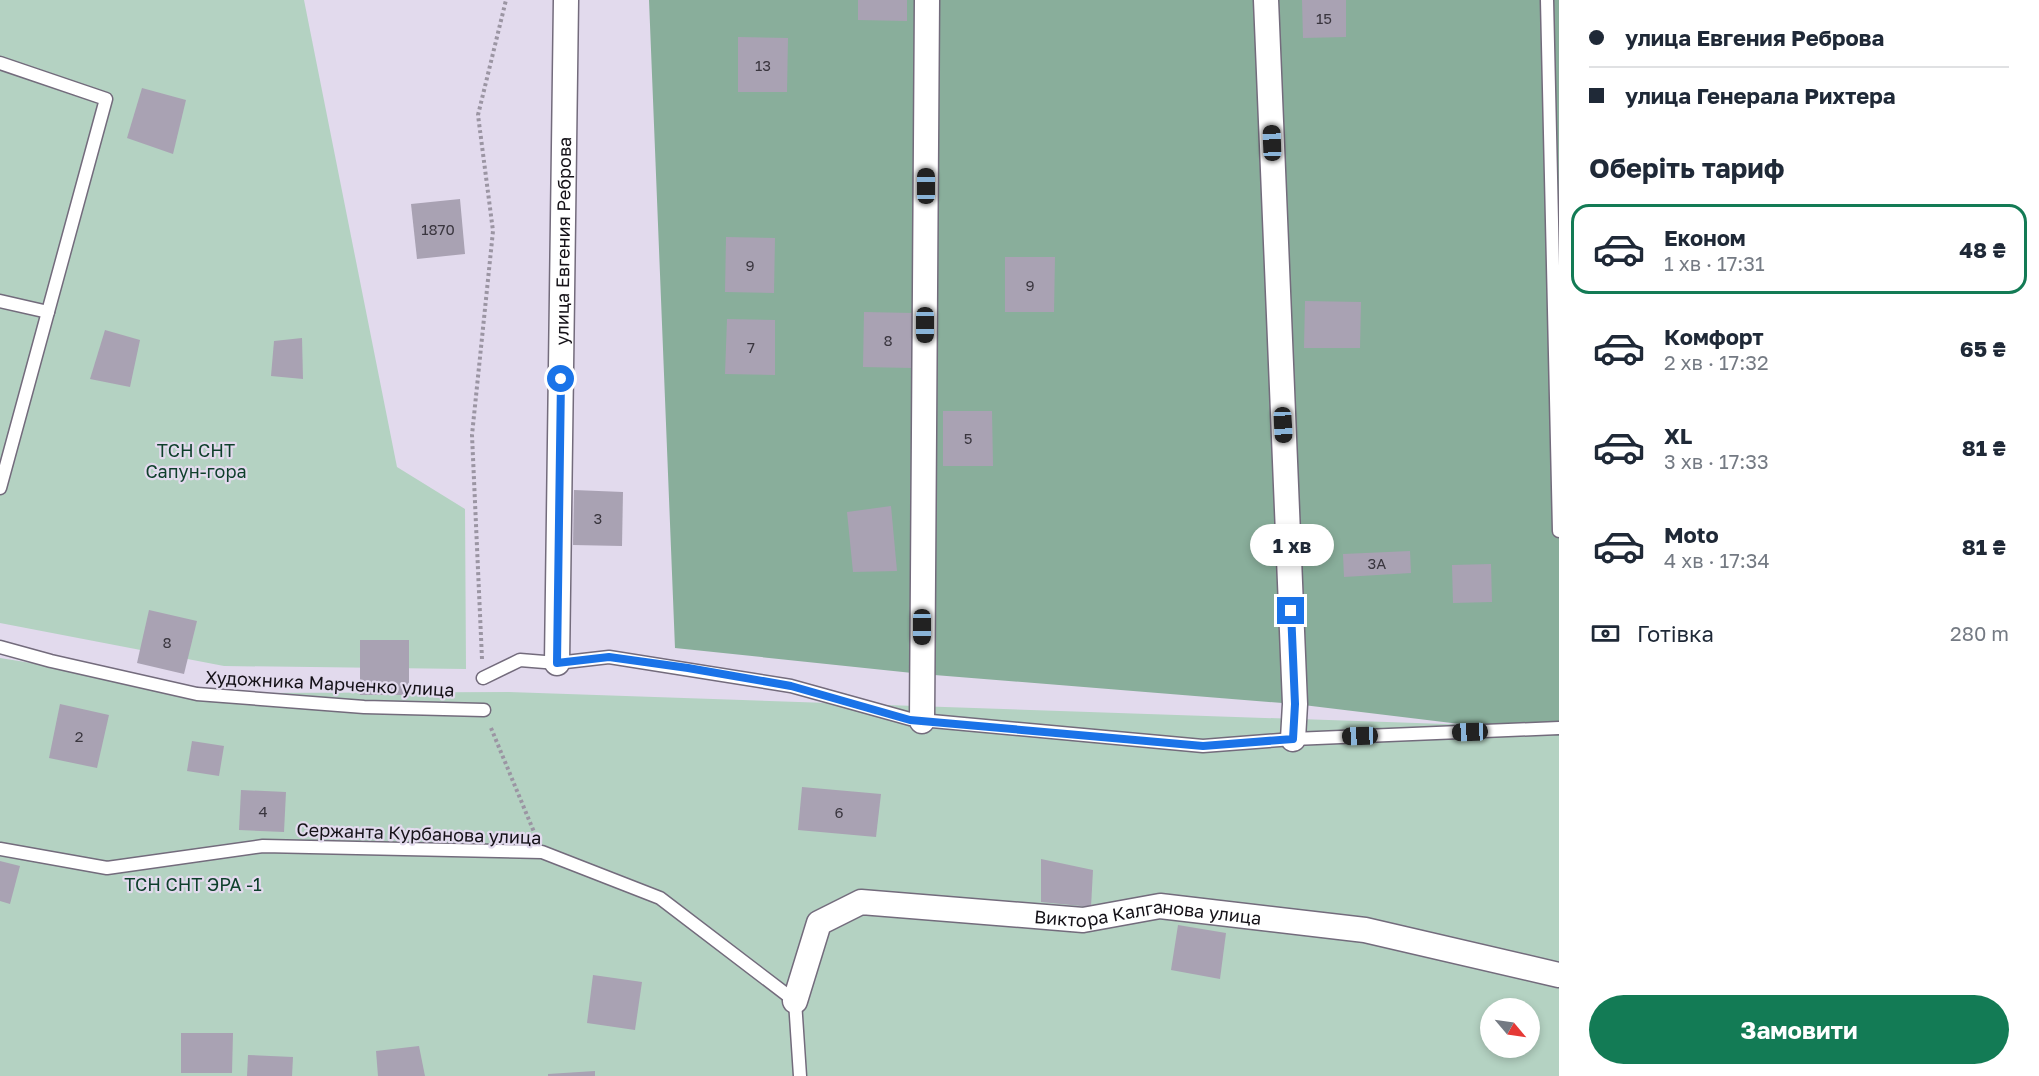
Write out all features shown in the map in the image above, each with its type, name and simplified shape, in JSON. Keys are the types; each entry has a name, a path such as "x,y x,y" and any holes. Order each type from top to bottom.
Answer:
{"street":[{"name":"улица Евгения Реброва","path":"557,663 566,0"},
{"path":"922,721 927,0"},
{"path":"1266,0 1295,704 1293,739"},
{"name":"Виктора Калганова улица","path":"795,1001 819,923 861,902 1083,920 1160,906 1365,930 1559,975"}],"lane":[{"path":"1548,0 1559,531"},
{"path":"0,63 106,99 0,488"},
{"path":"0,301 48,312"},
{"name":"Художника Марченко улица","path":"0,647 197,694 364,706 484,710"},
{"path":"483,678 520,660 557,663 609,657 791,686 922,721 1203,746 1293,739 1559,728"},
{"name":"Сержанта Курбанова улица","path":"0,849 107,868 263,846 542,852 660,898 795,1001"},
{"path":"795,1001 800,1076"}],"path":[{"path":"483,678 472,435 493,231 478,115 506,0"},
{"path":"484,710 542,852"}],"green space":[{"name":"ТСН СНТ Сапун-гора","path":"0,0 304,0 397,467 465,509 466,669 224,666 0,623"},
{"path":"649,0 1559,0 1559,736 1295,704 922,674 675,648"},
{"name":"ТСН СНТ ЭРА -1","path":"0,658 220,693 509,692 1559,728 1559,1076 0,1076"}],"building":[{"path":"858,0 907,0 907,21 858,20"},
{"path":"1302,0 1346,0 1346,37 1303,38"},
{"path":"738,37 788,38 787,92 738,92"},
{"path":"142,88 186,100 173,154 127,138"},
{"path":"460,199 465,254 417,259 411,204"},
{"path":"726,237 775,238 774,293 725,292"},
{"path":"1005,257 1055,257 1054,312 1005,312"},
{"path":"1305,301 1361,302 1360,348 1304,348"},
{"path":"864,312 913,313 912,368 863,367"},
{"path":"727,319 775,320 775,375 725,374"},
{"path":"105,330 140,340 130,387 90,379"},
{"path":"302,338 303,379 271,376 274,341"},
{"path":"943,411 992,411 993,466 943,466"},
{"path":"574,490 623,492 622,546 573,545"},
{"path":"891,506 897,571 853,572 847,512"},
{"path":"1410,551 1411,573 1344,577 1343,554"},
{"path":"1491,564 1492,602 1453,603 1452,565"},
{"path":"149,610 197,621 184,674 137,663"},
{"path":"360,640 409,640 409,695 360,695"},
{"path":"60,704 109,715 97,768 49,758"},
{"path":"192,741 224,746 219,776 187,771"},
{"path":"802,787 881,794 876,837 798,830"},
{"path":"241,790 286,792 284,832 239,830"},
{"path":"1041,859 1093,870 1091,907 1041,902"},
{"path":"0,861 20,866 10,904 0,901"},
{"path":"1178,925 1226,933 1220,979 1171,970"},
{"path":"593,975 642,982 635,1030 587,1023"},
{"path":"181,1033 233,1033 232,1073 181,1073"},
{"path":"419,1046 425,1076 378,1076 376,1051"},
{"path":"248,1055 293,1057 292,1076 247,1076"},
{"path":"595,1071 595,1076 548,1076 548,1074"}],"route":[{"path":"561,379 557,663 609,657 791,686 910,720 1203,746 1293,739 1295,704 1291,611"}]}
